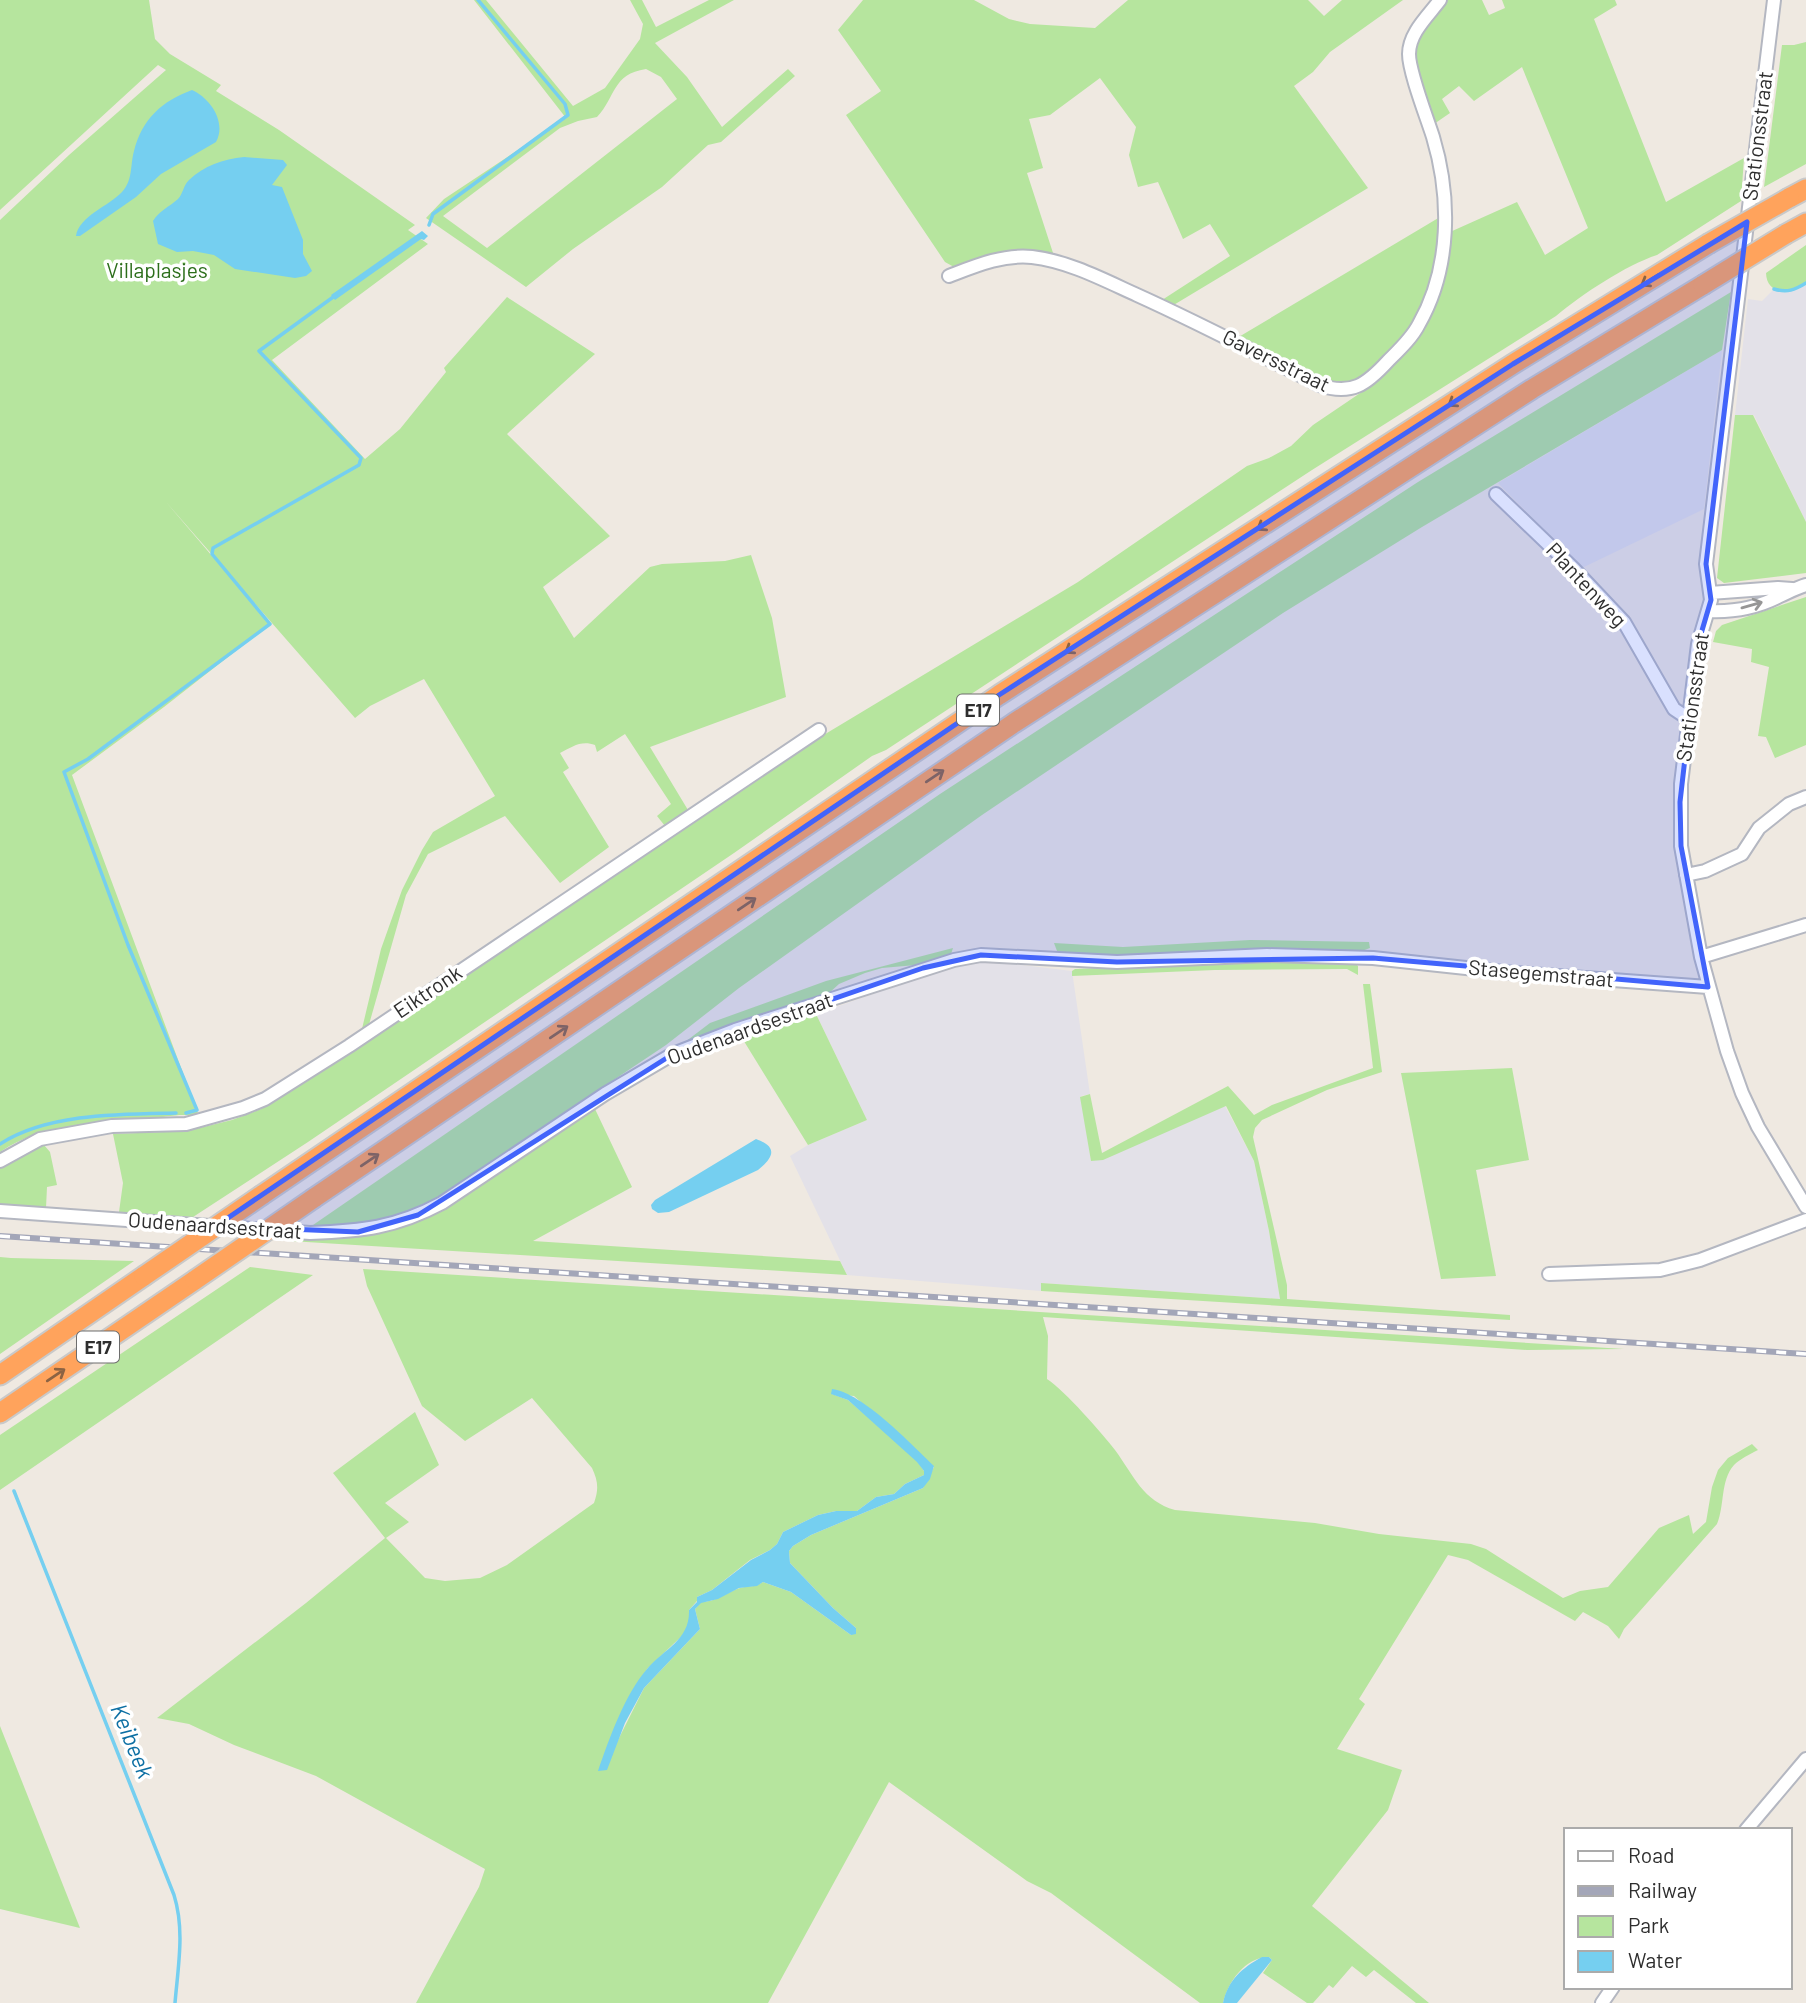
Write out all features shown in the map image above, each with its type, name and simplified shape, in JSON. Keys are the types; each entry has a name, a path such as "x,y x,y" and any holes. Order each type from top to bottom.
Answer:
{"highway":[{"name":"E17","path":"0,1375 999,695 1513,364 1708,244 1798,194"},
{"name":"E17","path":"0,1413 1014,723 1532,389 1806,223"}],"street":[{"name":"Gaversstraat","path":"949,276 981,263 1007,258 1031,257 1054,261 1097,277 1208,327 1319,385 1336,391 1354,388 1372,379 1419,326 1430,302 1443,246 1446,227 1443,187 1435,144 1409,56 1411,38 1440,0"},
{"name":"Stationsstraat","path":"1774,0 1707,557 1709,611 1698,644 1689,719 1680,802 1681,846 1708,987 1727,1051 1742,1093 1778,1163 1806,1207"},
{"name":"Plantenweg","path":"1496,494 1574,569 1624,622 1674,709 1689,719"},
{"path":"1709,611 1745,608 1806,585"},
{"path":"1710,593 1793,589"},
{"name":"Eiktronk","path":"0,1161 40,1139 112,1126 186,1124 243,1108 265,1098 316,1067 819,730"},
{"path":"1686,874 1705,871 1742,854 1759,828 1789,804 1806,797"},
{"path":"1702,957 1806,925"},
{"name":"Oudenaardsestraat","path":"0,1211 310,1233 358,1231 409,1219 442,1203 605,1094 673,1054 735,1030 933,965 981,955 1117,962 1267,955 1373,958"},
{"name":"Stasegemstraat","path":"1373,958 1517,973 1708,987"},
{"path":"1549,1274 1660,1270 1700,1260 1806,1220"},
{"path":"1748,1828 1806,1759"}],"highlighted area":[{"path":"1747,222 1706,564 1711,600 1698,644 1680,802 1681,846 1708,987 1373,958 1117,962 981,955 923,968 673,1054 418,1215 358,1232 216,1226 999,695 1513,364"}],"shaded area":[{"path":"1806,283 1806,522 1754,415 1735,415 1748,299 1762,301 1774,289 1782,292 1795,290"},
{"path":"1722,350 1704,509 1582,568 1498,483"},
{"path":"996,962 1072,971 1090,1094 1081,1096 1091,1161 1225,1106 1254,1161 1280,1299 1042,1283 1041,1291 847,1275 790,1156 808,1145 867,1120 816,1014 947,968"}],"green space":[{"name":"Villaplasjes","path":"0,0 149,0 155,39 170,54 221,85 216,91 279,130 415,225 408,230 428,244 272,360 365,459 400,429 446,372 444,368 507,297 595,354 507,434 610,536 543,587 574,638 650,567 725,561 751,555 772,618 786,697 650,747 688,810 665,826 657,816 671,804 625,734 597,752 595,745 585,743 560,753 569,768 563,772 609,847 560,883 505,816 428,854 406,895 368,1028 361,1033 381,949 402,890 422,850 433,832 495,796 424,679 370,706 355,718 166,502 270,624 72,775 199,1116 178,1115 70,1126 34,1135 0,1152 0,220 166,70 158,65 0,210"},
{"path":"474,0 486,0 573,106 605,88 640,39 643,24 630,0 642,0 656,27 709,0 734,0 655,43 687,77 722,127 788,69 795,76 721,142 708,145 662,187 573,249 526,287 426,218 444,199 566,118","holes":["646,69 661,77 677,99 487,248 443,216 560,128 597,117 616,87 627,76"]},
{"path":"863,0 974,0 1009,19 1030,24 1095,28 1128,0 1308,0 1324,16 1342,0 1403,0 1330,52 1313,72 1294,86 1368,188 1172,306 1162,300 1230,256 1210,224 1183,239 1158,182 1138,187 1129,155 1136,127 1100,78 1050,115 1029,119 1043,168 1027,173 1054,256 974,261 954,267 945,262 846,115 881,91 838,30"},
{"path":"1444,0 1482,0 1489,15 1505,8 1502,0 1615,0 1617,5 1594,19 1666,202 1744,158 1741,201 1657,255 1604,281 1556,316 1312,470 886,750 872,756 734,853 193,1217 119,1212 123,1183 113,1134 187,1131 232,1120 261,1109 340,1059 807,745 1078,582 1247,466 1291,446 1313,425 1381,379 1381,374 1415,337 1450,232 1517,202 1545,255 1588,228 1522,67 1474,101 1459,86 1442,99 1450,113 1434,124 1413,61 1416,38"},
{"path":"1806,42 1806,164 1764,187 1782,45"},
{"path":"1440,217 1430,282 1414,319 1389,353 1356,382 1345,386 1320,380 1237,338"},
{"path":"1806,245 1806,283 1787,290 1771,286 1766,273"},
{"path":"1731,292 1722,350 1422,527 1283,613 982,815 739,988 666,1045 437,1198 391,1218 351,1225 313,1225 940,794 1418,482"},
{"path":"1735,415 1753,415 1806,522 1806,573 1724,583 1717,578"},
{"path":"1806,597 1806,745 1775,758 1766,737 1758,736 1769,667 1751,662 1752,649 1713,642 1716,631 1722,625"},
{"path":"1250,940 1369,942 1370,948 1359,952 1258,949 1150,955 1073,954 1057,951 1054,943 1123,947"},
{"path":"953,948 951,954 916,965 882,968 865,973 839,984 828,994 685,1042 710,1023 826,981"},
{"path":"1270,961 1354,962 1358,966 1358,975 1347,969 1215,970 1072,976 1075,969"},
{"path":"1363,984 1370,984 1382,1072 1327,1090 1262,1120 1255,1128 1253,1137 1287,1285 1287,1299 1510,1315 1510,1320 1041,1291 1041,1283 1280,1299 1254,1161 1226,1106 1103,1160 1091,1161 1080,1097 1090,1094 1102,1153 1228,1086 1254,1115 1272,1105 1373,1068"},
{"path":"816,1014 867,1120 808,1145 742,1038"},
{"path":"1512,1068 1529,1160 1476,1170 1496,1276 1441,1279 1401,1073"},
{"path":"595,1109 632,1187 533,1241 840,1261 847,1275 290,1241 295,1238 373,1235 414,1223 443,1209"},
{"path":"44,1145 50,1152 57,1185 47,1187 46,1208 0,1204 0,1168 24,1153"},
{"path":"0,1257 11,1258 134,1261 0,1354"},
{"path":"250,1267 313,1275 0,1490 0,1435"},
{"path":"363,1269 1624,1349 1527,1350 1043,1317 1048,1336 1047,1379 1073,1402 1101,1433 1147,1494 1164,1506 1175,1510 1315,1523 1379,1534 1471,1544 1486,1549 1563,1598 1580,1591 1608,1587 1659,1528 1689,1515 1693,1534 1706,1522 1718,1470 1728,1458 1752,1444 1758,1450 1739,1461 1730,1471 1717,1524 1624,1629 1619,1639 1608,1626 1583,1612 1575,1621 1468,1560 1448,1555 1359,1699 1365,1704 1337,1749 1402,1770 1388,1810 1312,1906 1429,2003 1416,2003 1374,1970 1366,1977 1352,1966 1333,1988 1329,1985 1313,2003 1307,2003 1263,1973 1272,1960 1269,1957 1252,1961 1239,1972 1233,1979 1223,2003 1200,2003 1051,1893 1027,1881 889,1782 768,2003 416,2003 479,1887 485,1869 316,1776 234,1745 189,1724 157,1718 385,1538 333,1473 415,1412 439,1465 385,1503 409,1522 386,1538 425,1578 445,1581 480,1578 507,1565 594,1503 597,1485 592,1468 532,1398 465,1441 422,1406 367,1286","holes":["832,1394 854,1396 934,1467 923,1488 811,1535 789,1551 790,1563 856,1628 851,1635 791,1592 763,1582 701,1602 695,1609 700,1629 644,1688 603,1770 647,1669 685,1633 689,1623 689,1610 697,1597 712,1590 750,1560 770,1550 777,1544 783,1532 818,1515 836,1511 857,1511 876,1497 894,1494 905,1484 924,1475 918,1462 890,1436 848,1400"]},
{"path":"0,1726 80,1928 0,1909"}],"water":[{"path":"192,90 205,99 215,111 219,127 216,142 161,174 136,197 80,236 76,236 83,223 126,187 138,140 148,121 171,100"},
{"path":"244,157 283,160 287,165 272,185 282,187 303,240 303,254 312,271 306,276 295,278 235,269 214,255 193,251 177,252 158,244 153,221 178,199 189,180 214,164"},
{"path":"422,231 428,236 424,240 421,239 335,300 331,295"},
{"path":"756,1139 771,1149 768,1161 758,1170 669,1212 658,1213 652,1209 651,1205 655,1200"},
{"path":"832,1389 872,1409 934,1466 930,1479 923,1488 811,1535 789,1551 790,1563 856,1628 856,1634 851,1635 791,1592 763,1582 701,1603 695,1609 700,1629 644,1688 625,1723 607,1770 598,1771 632,1691 647,1669 681,1636 689,1610 697,1602 697,1597 712,1590 751,1560 770,1550 777,1544 783,1532 818,1515 836,1511 857,1511 876,1497 894,1494 905,1484 924,1475 917,1462 848,1400 831,1394"},
{"path":"1262,1957 1272,1960 1237,2003 1223,2003 1228,1988 1237,1976"}],"waterway":[{"path":"429,225 433,214 568,115 565,104 478,0"},
{"path":"1774,289 1791,290 1806,283"},
{"path":"186,1113 197,1110 128,945 64,772 88,759 270,624 212,554 213,548 359,465 361,458 259,351 336,295"},
{"path":"0,1144 40,1126 62,1121 109,1115 176,1113"},
{"name":"Keibeek","path":"14,1491 174,1895 180,1935 175,2003"}],"railway":[{"path":"0,1236 1806,1354"}]}
